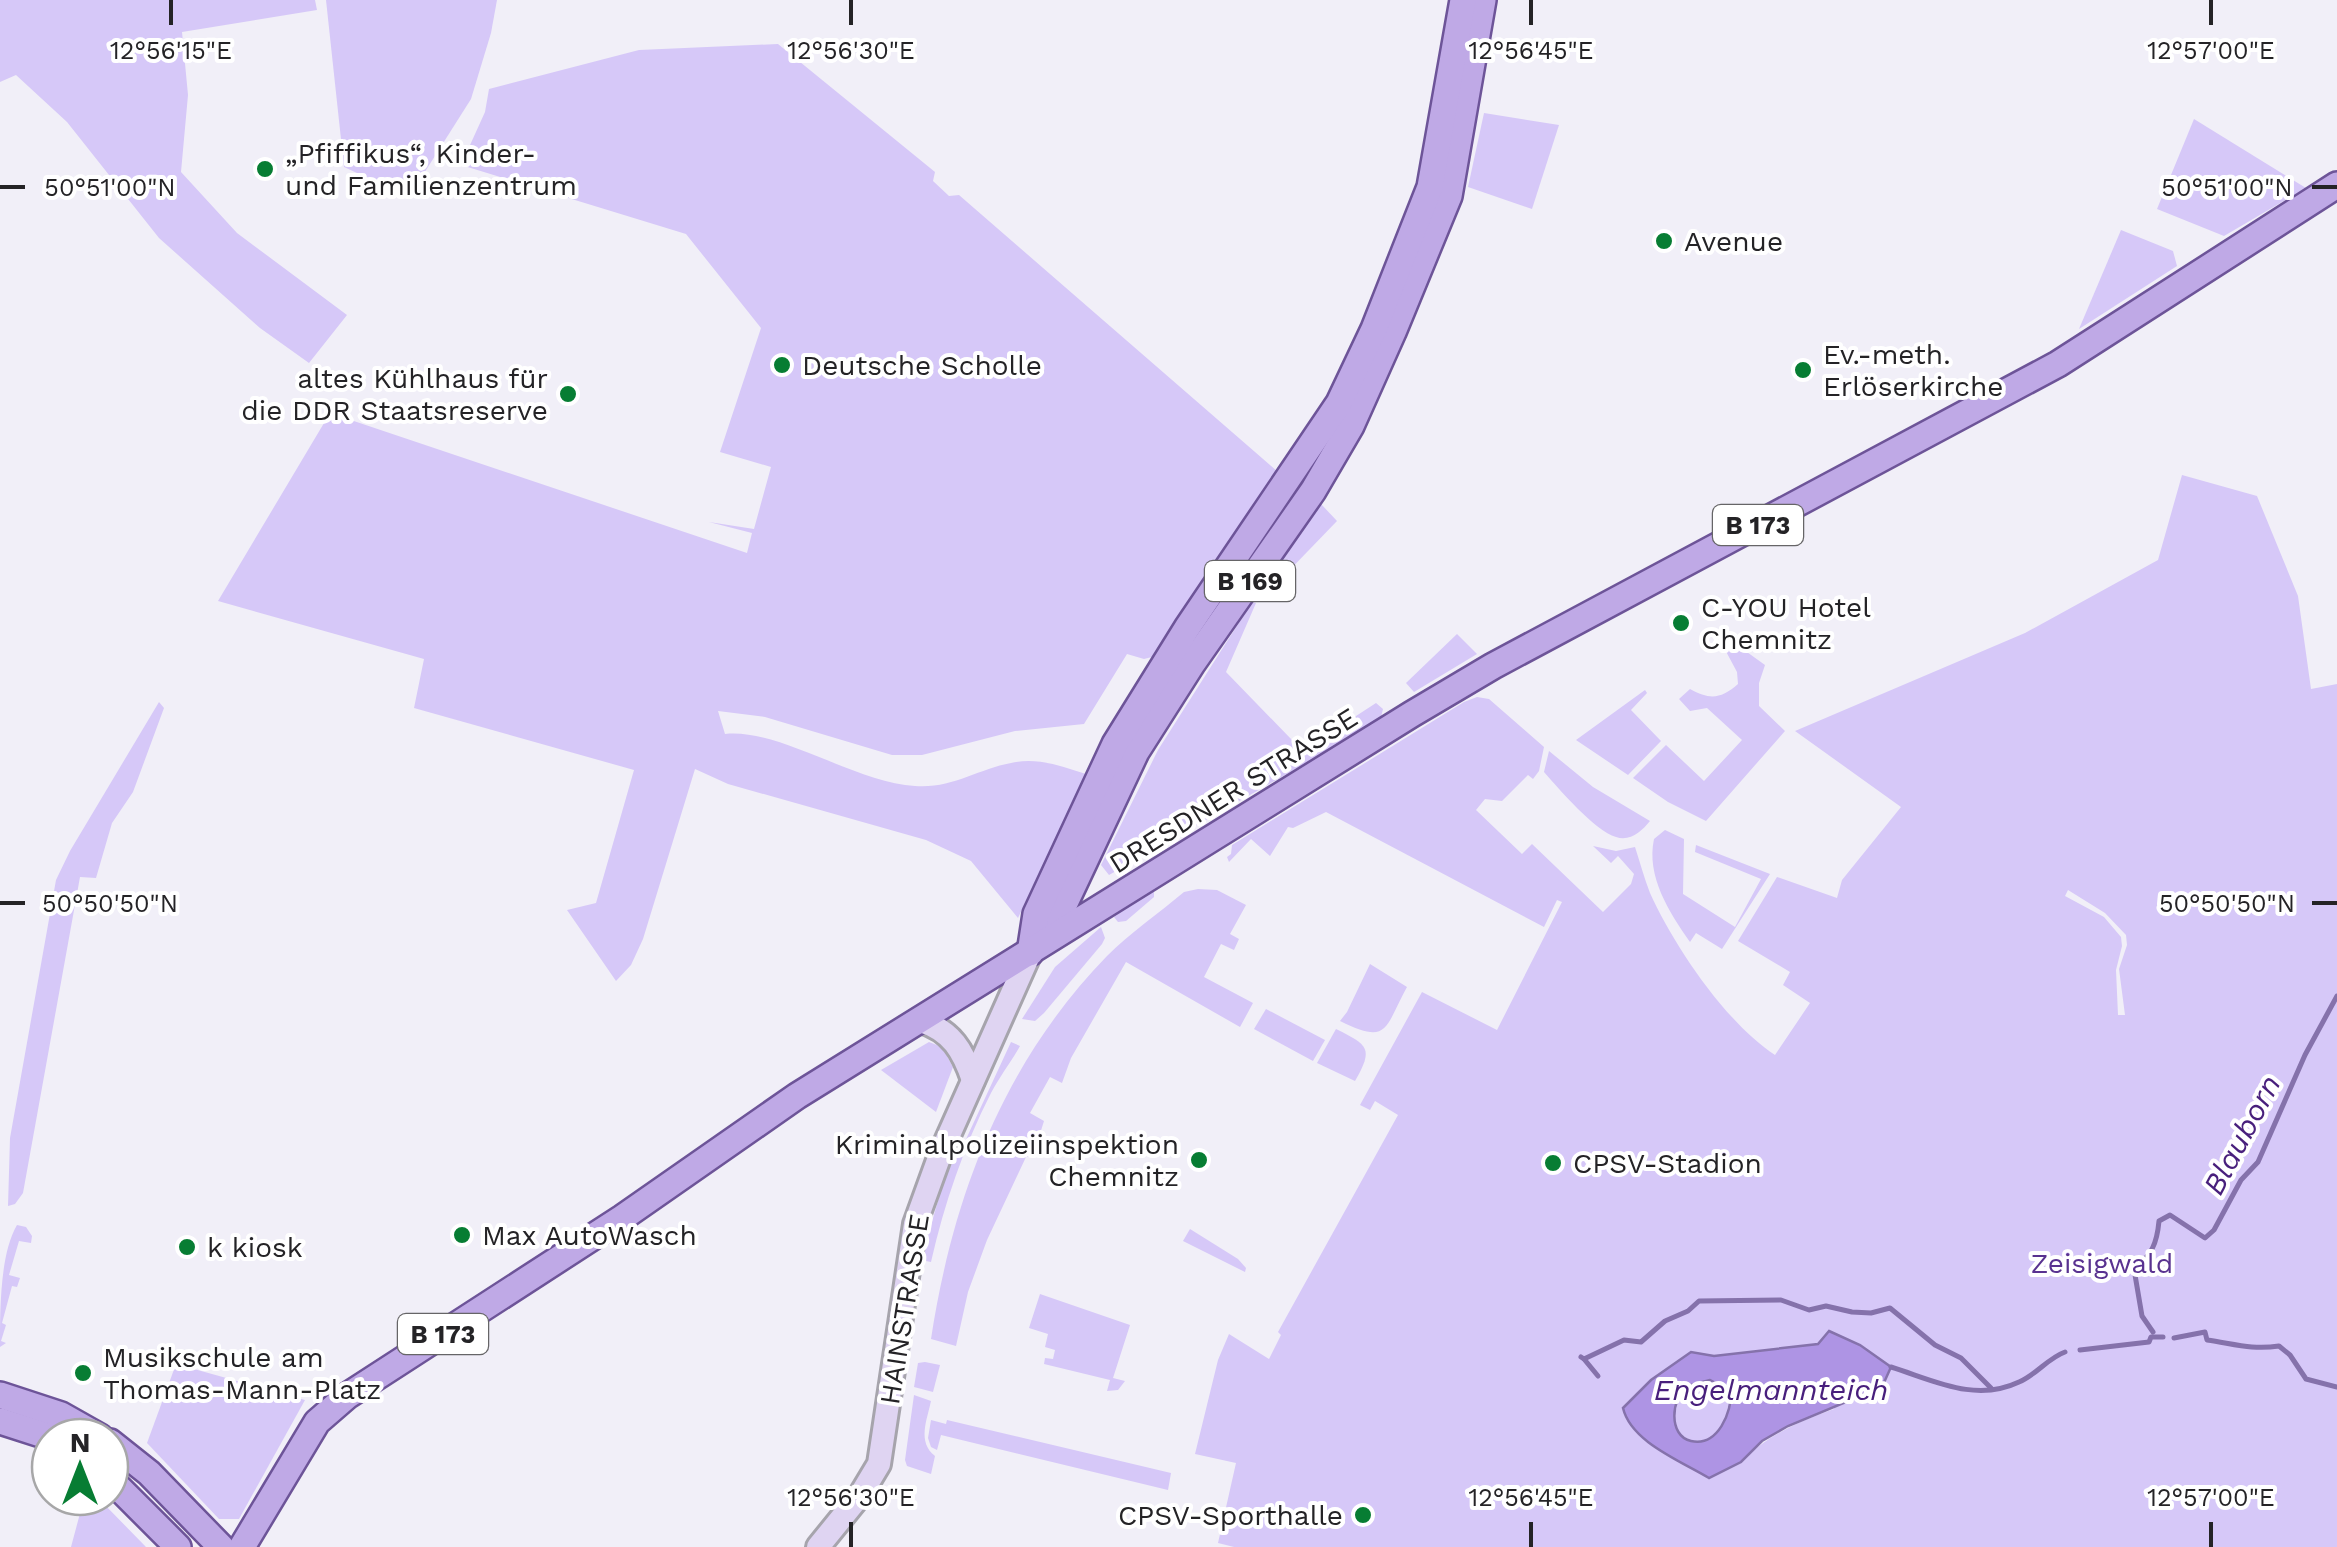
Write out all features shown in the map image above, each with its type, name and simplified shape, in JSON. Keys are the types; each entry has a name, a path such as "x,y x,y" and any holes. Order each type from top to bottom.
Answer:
{"main road":[{"name":"B 169","path":"1030,953 1036,914 1115,744 1187,628 1339,402 1374,329 1430,187 1463,0"},
{"name":"B 169","path":"1030,953 1057,920 1136,752 1192,664 1313,492 1350,426 1448,196 1483,0"},
{"name":"DRESDNER STRASSE","path":"242,1547 317,1422 346,1396 580,1246 797,1096 1492,666 2058,364 2337,185"},
{"name":"HAINSTRASSE","path":"818,1547 861,1494 879,1464 905,1269 915,1224 940,1156 1030,953"},
{"path":"921,1022 947,1033 960,1048 973,1080"},
{"path":"0,1396 65,1417"},
{"path":"0,1421 30,1431"},
{"path":"130,1458 221,1547"},
{"path":"130,1499 178,1547"}],"green space":[{"path":"0,0 315,0 317,10 182,32 188,95 181,172 237,233 347,315 309,363 260,328 159,238 67,122 16,75 0,82"},
{"path":"326,0 497,0 471,99 409,197 344,167"},
{"path":"778,44 935,172 933,181 949,196 959,195 1278,472 1152,657 1127,654 1084,724 1015,731 922,755 892,755 765,717 718,711 725,734 768,739 891,782 941,785 1021,761 1049,763 1086,774 1018,918 971,861 926,840 728,784 695,769 643,939 631,965 616,981 567,910 596,903 634,770 414,708 424,659 218,601 330,413 747,553 752,533 709,522 754,529 771,467 720,452 761,328 686,234 461,165 485,112 489,89 639,50"},
{"path":"1484,113 1559,125 1532,209 1468,187"},
{"path":"2194,119 2306,188 2224,236 2157,209"},
{"path":"2121,230 2173,251 2177,266 2079,329"},
{"name":"Zeisigwald","path":"2182,475 2257,496 2298,596 2311,689 2337,684 2337,1547 1234,1547 1218,1543 1236,1463 1195,1454 1218,1360 1229,1334 1269,1359 1281,1335 1278,1332 1398,1115 1375,1101 1370,1110 1360,1105 1422,992 1497,1030 1562,902 1557,900 1544,927 1326,812 1288,827 1270,856 1251,839 1229,862 1232,845 1464,702 1477,697 1489,699 1544,747 1539,771 1533,779 1528,775 1502,801 1485,799 1476,810 1522,854 1532,844 1603,912 1631,884 1634,874 1618,856 1611,863 1593,846 1616,851 1635,847 1650,893 1687,959 1738,1024 1775,1055 1810,1003 1783,985 1790,972 1738,941 1777,877 1837,898 1842,880 1901,807 1795,731 2025,633 2158,560","holes":["2068,890 2105,913 2126,935 2119,969 2125,1015 2118,1015 2116,970 2121,937 2104,917 2065,896","1829,1331 1834,1409 1784,1430 1741,1462 1624,1415 1623,1408 1651,1380 1691,1352 1713,1357 1818,1344"]},
{"path":"1321,504 1337,521 1280,580 1274,572"},
{"path":"1252,602 1256,603 1226,672 1292,740 1296,737 1303,744 1308,739 1313,744 1376,703 1383,709 1381,717 1109,875 1101,865 1158,750"},
{"path":"1457,634 1477,654 1414,692 1406,683"},
{"path":"1733,642 1765,665 1759,683 1759,706 1785,731 1706,821 1633,778 1666,745 1704,781 1742,740 1707,708 1690,711 1679,699 1690,689 1715,696 1738,684 1737,672 1722,644"},
{"path":"1645,690 1647,693 1631,710 1661,741 1628,775 1576,740"},
{"path":"159,702 164,708 133,792 112,823 96,878 80,877 23,1193 15,1204 8,1206 10,1138 56,880"},
{"path":"1549,751 1593,787 1650,821 1626,838 1598,827 1544,772"},
{"path":"1665,830 1684,839 1683,894 1735,927 1761,879 1695,852 1696,845 1770,874 1722,949 1696,933 1690,942 1667,906 1656,880 1652,853 1654,839"},
{"path":"1154,887 1154,897 1126,921 1118,922 1114,917"},
{"path":"1217,890 1246,905 1230,934 1239,939 1234,950 1221,944 1204,977 1253,1003 1240,1027 1126,962 1071,1058 1062,1083 1050,1077 1030,1113 1044,1121 1033,1156 1026,1157 987,1240 968,1292 956,1346 931,1339 953,1233 969,1182 1012,1086 1039,1040 1107,956 1184,892"},
{"path":"1101,927 1105,938 1102,944 1044,1013 1035,1021 1022,1019 1055,967"},
{"path":"1370,964 1407,987 1389,1023 1377,1032 1340,1021"},
{"path":"1266,1009 1325,1040 1313,1061 1254,1029"},
{"path":"1336,1029 1365,1049 1365,1061 1355,1081 1317,1063"},
{"path":"929,1042 942,1047 953,1067 936,1112 881,1070"},
{"path":"1011,1042 1020,1046 972,1134 931,1262 921,1260 946,1173 961,1150"},
{"path":"17,1225 26,1227 32,1236 31,1243 19,1241 9,1275 20,1278 17,1287 12,1286 2,1323 6,1325 1,1341 6,1343 0,1347 4,1266"},
{"path":"1190,1229 1238,1259 1245,1272 1183,1241"},
{"path":"1040,1294 1130,1325 1113,1378 1125,1381 1118,1390 1107,1391 1110,1380 1044,1364 1045,1358 1053,1359 1055,1350 1045,1347 1048,1334 1029,1328"},
{"path":"918,1363 940,1365 933,1392 914,1387"},
{"path":"176,1364 305,1400 239,1519 219,1519 147,1443"},
{"path":"1710,1379 1731,1391 1729,1409 1709,1439 1691,1441 1679,1432 1676,1424 1678,1399 1687,1387"},
{"path":"914,1395 931,1401 925,1430 926,1444 935,1456 931,1474 907,1466 905,1460"},
{"path":"931,1420 946,1424 947,1420 1171,1473 1168,1490 941,1435 937,1450 928,1438"},
{"path":"79,1517 117,1517 146,1547 71,1547"}],"water":[{"name":"Engelmannteich","path":"1829,1331 1860,1345 1891,1367 1882,1387 1788,1426 1762,1441 1741,1462 1709,1478 1646,1441 1623,1408 1651,1380 1691,1352 1714,1356 1818,1344","holes":["1710,1380 1731,1391 1726,1418 1709,1439 1691,1441 1678,1432 1675,1408 1687,1387"]}],"waterway":[{"name":"Blauborn","path":"2153,1332 2142,1316 2134,1269 2152,1248 2159,1221 2170,1215 2205,1238 2214,1230 2241,1180 2258,1162 2305,1055 2337,996"},
{"path":"1581,1357 1624,1340 1641,1342 1665,1321 1688,1311 1699,1301 1781,1300 1809,1310 1826,1306 1871,1313 1890,1308 1935,1345 1961,1358 1991,1388"},
{"path":"2174,1338 2205,1332 2207,1340 2252,1347 2279,1346 2306,1379 2337,1387"},
{"path":"2080,1350 2163,1337"},
{"path":"1891,1367 1954,1387 1986,1390 2019,1382 2065,1352"},
{"path":"1584,1359 1598,1376"}],"place":[{"name":"„Pfiffikus“, Kinder- und Familienzentrum","path":"265,169"},
{"name":"Avenue","path":"1664,241"},
{"name":"Deutsche Scholle","path":"782,365"},
{"name":"Ev.-meth. Erlöserkirche","path":"1803,370"},
{"name":"altes Kühlhaus für die DDR Staatsreserve","path":"568,394"},
{"name":"C-YOU Hotel Chemnitz","path":"1681,623"},
{"name":"Kriminalpolizeiinspektion Chemnitz","path":"1199,1160"},
{"name":"CPSV-Stadion","path":"1553,1163"},
{"name":"Max AutoWasch","path":"462,1235"},
{"name":"k kiosk","path":"187,1247"},
{"name":"Musikschule am Thomas-Mann-Platz","path":"83,1373"},
{"name":"CPSV-Sporthalle","path":"1363,1515"}]}
